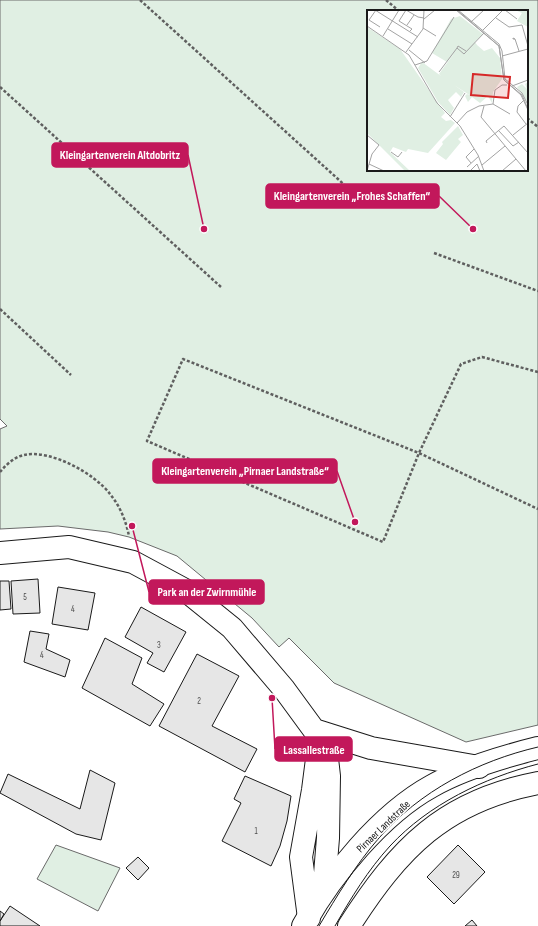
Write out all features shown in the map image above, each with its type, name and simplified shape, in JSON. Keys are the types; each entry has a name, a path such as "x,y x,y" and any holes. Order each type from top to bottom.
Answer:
{"street":[{"path":"0,553 69,547 133,562 185,590 232,628 284,689 314,730 317,762 301,857 307,923"},
{"path":"314,730 372,748 479,767"},
{"name":"Pirnaer Landstraße","path":"307,923 350,859 393,813 432,785 479,767 538,748"},
{"path":"349,926 384,875 414,843 447,817 487,796 538,783"}],"path":[{"path":"140,0 359,198"},
{"path":"386,0 398,10"},
{"path":"0,87 221,287"},
{"path":"528,119 538,127"},
{"path":"434,253 538,291"},
{"path":"0,309 71,375"},
{"path":"538,372 482,357 461,364 419,453 383,542 147,442 183,359 419,453 538,509"},
{"path":"0,472 8,463 24,455 41,455 79,468 97,481 110,494 126,522 130,544"}],"green space":[{"path":"0,0 538,0 538,725 466,742 334,683 289,638 279,647 252,618 177,556 129,537 108,532 58,526 0,529 0,429 7,426 0,419"},
{"path":"56,845 120,868 98,911 37,879"}],"building":[{"path":"38,579 40,613 13,614 11,581"},
{"path":"0,581 9,581 11,609 0,610"},
{"path":"58,587 95,593 88,630 52,624"},
{"path":"141,607 186,632 164,672 147,663 153,653 125,637"},
{"path":"30,631 49,634 46,649 70,660 65,677 24,662"},
{"path":"105,638 142,658 132,684 164,704 150,726 82,688"},
{"path":"197,654 239,676 212,726 257,749 245,772 159,726"},
{"path":"90,770 115,783 101,840 76,834 0,793 8,774 80,809"},
{"path":"245,776 291,796 287,821 280,846 271,866 222,841 241,803 234,799"},
{"path":"458,845 485,872 454,904 427,877"},
{"path":"138,857 149,868 138,880 126,868"},
{"path":"10,906 40,926 0,926 0,921"},
{"path":"0,911 4,914 0,921"},
{"path":"472,920 477,926 465,926"}],"tram line":[{"path":"319,926 362,858 395,821 413,806 451,780 472,770 516,753 538,747"},
{"path":"335,926 360,884 374,865 390,846 422,817 458,794 498,777 538,764"}],"place":[{"name":"Kleingartenverein Altdobritz","path":"204,229"},
{"name":"Kleingartenverein „Frohes Schaffen“","path":"473,229"},
{"name":"Kleingartenverein „Pirnaer Landstraße“","path":"355,522"},
{"name":"Park an der Zwirnmühle","path":"132,526"},
{"name":"Lassallestraße","path":"272,698"}]}
